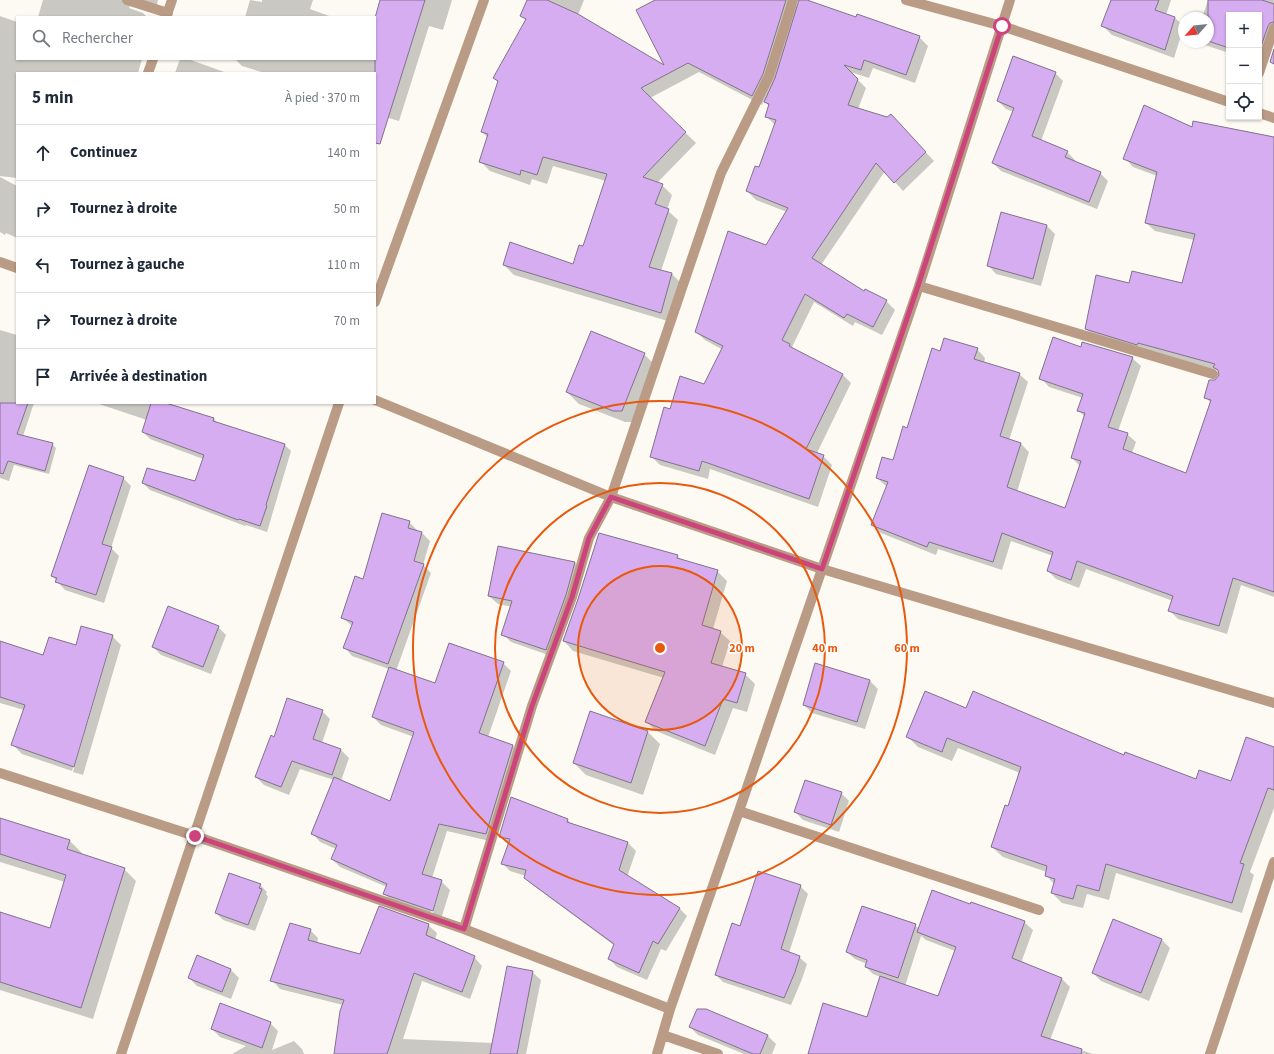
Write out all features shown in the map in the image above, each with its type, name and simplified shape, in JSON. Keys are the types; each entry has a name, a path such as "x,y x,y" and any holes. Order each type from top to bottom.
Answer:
{"street":[{"path":"127,0 167,15 172,0"},
{"path":"376,299 484,0"},
{"path":"464,929 532,706 572,597 589,538 611,497 721,173 770,76 793,0"},
{"path":"906,0 1002,26 1226,101"},
{"path":"657,1054 664,1035 670,1008 740,811 918,286 1010,0"},
{"path":"1262,64 1274,28"},
{"path":"148,72 153,60"},
{"path":"1262,114 1274,118"},
{"path":"0,262 16,268"},
{"path":"918,286 1213,374"},
{"path":"376,400 611,497 822,569 1274,703"},
{"path":"121,1054 339,404"},
{"path":"0,773 195,836 464,929 670,1008"},
{"path":"740,811 1039,910"},
{"path":"1210,1054 1274,862"},
{"path":"664,1035 718,1054"}],"building":[{"path":"380,0 425,0 380,144 376,143 376,16"},
{"path":"527,0 547,0 578,14 664,65 636,10 655,0 786,0 763,74 752,96 688,63 641,88 686,132 643,177 663,184 655,204 669,209 649,267 672,273 661,313 503,265 510,242 573,264 579,245 583,246 607,174 543,157 537,175 521,170 520,175 479,162 488,134 481,132 498,81 493,78 526,19 520,16"},
{"path":"799,0 807,0 856,17 857,14 920,36 906,75 864,60 861,70 844,65 858,79 848,105 887,117 891,114 926,152 894,183 876,163 812,258 864,291 865,289 887,300 873,327 847,314 844,318 805,294 782,340 790,344 789,346 843,374 806,449 824,455 809,499 702,461 699,471 650,457 664,407 670,409 680,376 704,384 723,346 695,332 728,231 766,245 788,208 746,191 755,166 759,167 776,120 765,117 769,104 764,102 775,78"},
{"path":"1111,0 1159,0 1155,10 1175,17 1165,50 1101,26"},
{"path":"1208,0 1262,0 1274,4 1274,22 1270,23 1268,26 1262,43 1262,12 1226,12 1226,47 1214,43 1214,12 1208,12"},
{"path":"1274,49 1274,64 1270,62"},
{"path":"1013,56 1056,72 1032,136 1068,151 1065,157 1101,172 1089,202 992,163 1014,108 997,101"},
{"path":"1144,105 1192,127 1193,121 1274,137 1274,592 1233,578 1219,626 1168,611 1173,596 1077,561 1071,580 1047,571 1053,552 1002,533 993,562 929,542 927,547 871,525 888,482 876,478 882,457 893,460 903,426 907,428 932,348 940,351 944,338 978,348 974,359 1020,373 1000,436 1021,443 1007,487 1065,508 1081,461 1071,458 1085,413 1077,411 1083,394 1039,379 1053,337 1081,347 1082,342 1133,357 1108,427 1128,433 1123,449 1186,473 1211,400 1204,398 1209,380 1215,380 1219,375 1218,370 1213,367 1215,364 1138,343 1137,345 1085,329 1096,275 1129,283 1132,271 1182,283 1195,234 1145,223 1157,172 1123,159"},
{"path":"1001,212 1047,225 1033,279 987,266"},
{"path":"591,331 645,353 622,411 613,411 566,392"},
{"path":"0,403 28,404 17,434 53,443 45,471 8,461 3,474 0,473"},
{"path":"151,404 169,404 214,418 213,421 285,444 260,526 239,519 238,520 142,483 147,468 195,481 204,455 142,432"},
{"path":"89,465 124,477 102,544 112,547 96,595 55,582 57,578 51,576"},
{"path":"382,513 410,521 408,528 422,532 414,561 424,564 388,664 343,648 353,622 341,618 355,576 363,579"},
{"path":"599,533 678,555 677,558 718,570 702,625 721,631 711,663 746,673 737,703 723,699 705,746 645,722 665,672 563,641"},
{"path":"498,546 575,562 566,595 546,650 501,635 512,601 488,596"},
{"path":"168,606 219,626 203,667 152,647"},
{"path":"81,626 113,635 74,767 11,745 25,705 0,697 0,641 43,655 49,637 76,645"},
{"path":"449,643 504,662 479,733 513,745 486,834 439,824 422,874 442,880 433,911 383,894 387,884 331,859 337,845 311,834 334,777 390,801 414,732 372,717 389,667 435,683"},
{"path":"815,663 870,680 857,722 803,705"},
{"path":"925,691 966,708 973,691 1124,755 1125,752 1196,779 1199,770 1231,781 1246,737 1274,747 1274,790 1268,788 1240,863 1244,864 1232,903 1106,864 1099,891 1077,885 1073,899 1051,893 1055,879 1045,876 1047,866 991,847 1005,805 1008,806 1021,767 947,738 942,752 906,737"},
{"path":"287,698 323,710 313,739 341,749 332,775 292,761 281,787 255,777 271,735 274,737"},
{"path":"590,711 648,731 631,783 573,763"},
{"path":"805,780 842,792 831,825 794,812"},
{"path":"511,797 568,819 567,822 628,842 619,870 680,908 658,944 653,941 639,973 608,959 614,944 524,878 526,870 501,864 510,839 499,837"},
{"path":"0,818 70,840 67,849 125,868 81,1008 0,982 0,912 50,928 66,875 0,854"},
{"path":"758,871 801,885 781,949 800,956 784,998 715,975 732,923 740,926"},
{"path":"229,873 261,884 259,888 262,889 248,925 215,913"},
{"path":"932,890 970,904 971,902 1025,921 1012,958 1062,978 1041,1036 1082,1049 1081,1054 808,1054 823,1003 867,1017 880,976 938,996 956,947 917,932"},
{"path":"379,906 429,924 426,935 475,956 462,992 414,973 387,1054 334,1054 340,1011 344,1000 270,981 290,923 311,929 308,940 360,954"},
{"path":"862,906 916,924 898,978 865,967 867,960 846,952"},
{"path":"1113,919 1162,939 1141,993 1092,973"},
{"path":"197,955 231,969 222,992 188,978"},
{"path":"507,966 533,971 517,1054 490,1054"},
{"path":"220,1003 271,1022 262,1048 211,1029"},
{"path":"697,1009 706,1009 768,1035 760,1054 753,1054 689,1027"}],"route":[{"path":"195,836 464,929 532,706 572,597 589,538 611,497 822,569 918,286 1002,26"}]}
